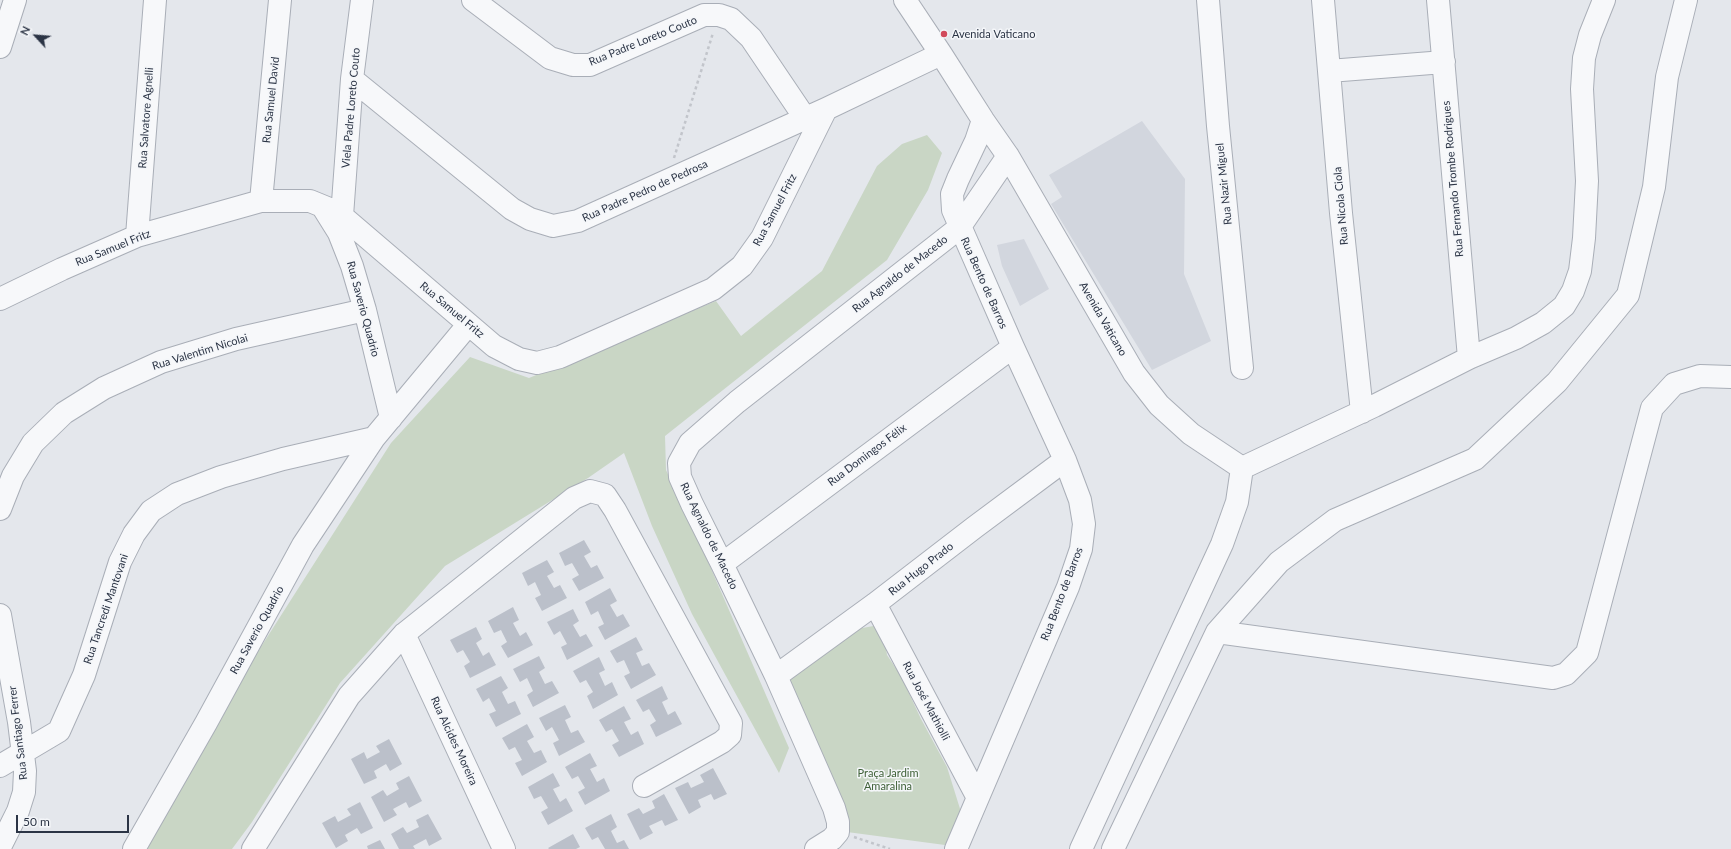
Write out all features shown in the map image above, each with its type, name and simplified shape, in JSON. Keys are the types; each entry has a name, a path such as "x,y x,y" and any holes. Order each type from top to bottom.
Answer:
{"street":[{"path":"0,47 15,0"},
{"name":"Rua Salvatore Agnelli","path":"137,236 155,0"},
{"name":"Rua Samuel David","path":"261,200 280,0"},
{"name":"Viela Padre Loreto Couto","path":"342,216 352,79 362,0"},
{"name":"Rua Padre Loreto Couto","path":"473,0 550,58 572,65 590,64 704,15 719,15"},
{"name":"Avenida Vaticano","path":"905,0 1008,156 1134,373 1159,405 1191,434 1242,468"},
{"name":"Rua Nazir Miguel","path":"1208,0 1219,134 1242,368"},
{"name":"Rua Nicola Ciola","path":"1323,0 1341,213 1362,412"},
{"name":"Rua Fernando Trombe Rodrigues","path":"1438,0 1469,358"},
{"path":"1081,849 1222,544 1237,502 1242,468 1362,412 1469,358 1516,338 1543,323 1564,306 1573,290 1580,271 1587,189 1582,89 1584,58 1590,35 1604,0"},
{"path":"1113,849 1217,632 1279,562 1335,520 1475,459 1557,382 1628,295 1654,187 1667,77 1686,0"},
{"path":"719,15 731,19 751,38 805,118"},
{"name":"Rua Padre Pedro de Pedrosa","path":"352,79 512,209 530,219 553,226 578,221 826,109 941,54"},
{"path":"1329,71 1444,62"},
{"name":"Rua Samuel Fritz","path":"0,299 62,269 137,236 261,200 310,202 342,216 494,346 518,360 538,363 560,357 713,289 742,266 762,238 826,109"},
{"name":"Rua Bento de Barros","path":"956,849 977,796 1068,587 1081,549 1084,524 1080,500 1065,460 1012,347 959,228 953,210 952,194 976,141 983,120"},
{"name":"Rua Bento de Barros","path":"959,228 1008,156"},
{"name":"Rua Saverio Quadrio","path":"322,206 339,233 352,266 365,310 391,418"},
{"name":"Rua Agnaldo de Macedo","path":"838,832 838,822 834,808 776,676 692,504 680,477 679,463 690,444 753,389 959,228"},
{"name":"Rua Valentim Nicolai","path":"0,509 14,476 33,443 64,413 104,388 169,359 236,339 365,310"},
{"name":"Rua Saverio Quadrio","path":"134,849 202,730 303,545 374,438 468,325"},
{"name":"Rua Domingos Félix","path":"722,564 1012,347"},
{"path":"1217,632 1553,678 1566,674 1587,653 1652,408 1674,384 1700,376 1731,377"},
{"name":"Rua Tancredi Mantovani","path":"0,766 59,731 84,675 120,562 134,534 151,511 177,494 221,477 283,459 374,438"},
{"name":"Rua Hugo Prado","path":"776,676 875,604 1065,460"},
{"path":"253,849 349,696 404,634 574,498 590,491 605,496 616,510 730,723 730,735 722,742 644,786"},
{"name":"Rua José Mathiolli","path":"875,604 977,796"},
{"name":"Rua Santiago Ferrer","path":"0,615 19,722 25,771 24,792 18,811 0,847"},
{"name":"Rua Alcides Moreira","path":"404,634 504,849"},
{"path":"816,849 832,839 838,832"}],"path":[{"path":"666,181 719,15"},
{"path":"838,832 890,849"}],"shaded area":[{"path":"1142,121 1185,179 1184,274 1211,341 1152,370 1051,204 1062,197 1049,175"},
{"path":"1024,239 1049,289 1020,306 1002,266 997,245"}],"green space":[{"path":"927,135 942,153 928,190 887,260 665,436 666,470 699,541 789,748 779,773 692,614 652,526 624,453 588,478 445,566 340,683 252,822 232,849 132,849 391,443 470,357 529,378 716,301 741,336 822,271 877,166 902,144"},
{"name":"Praça Jardim Amaralina","path":"879,625 884,634 887,655 901,676 921,719 947,767 961,812 945,845 847,832 782,677 857,629"}],"building":[{"path":"584,540 591,552 584,556 591,568 597,565 604,578 579,591 572,579 579,575 572,563 565,566 559,553"},
{"path":"547,560 554,572 547,576 554,588 560,585 567,598 542,611 535,598 541,595 535,582 528,586 522,573"},
{"path":"610,588 617,601 610,605 617,617 623,614 630,626 605,640 598,627 604,624 598,611 591,615 585,602"},
{"path":"513,607 519,620 513,623 520,636 526,632 533,645 508,658 501,646 507,642 501,630 494,633 488,621"},
{"path":"573,609 579,621 573,625 580,637 586,634 593,646 567,660 561,647 567,644 560,631 554,635 547,622"},
{"path":"476,627 482,639 476,643 483,656 489,652 496,665 470,678 464,666 470,662 463,650 457,653 450,640"},
{"path":"636,637 643,650 636,653 642,666 649,663 656,675 631,689 624,676 630,673 624,660 617,663 610,651"},
{"path":"539,656 545,668 539,672 545,684 552,681 559,693 533,707 527,695 533,691 527,678 520,682 513,669"},
{"path":"599,657 605,670 599,673 605,686 612,682 618,695 593,709 587,696 593,692 586,680 580,683 573,671"},
{"path":"501,676 508,688 502,692 508,704 515,701 521,714 496,727 489,714 496,711 489,698 483,702 476,689"},
{"path":"662,686 668,699 662,702 668,715 675,711 682,724 656,737 650,725 656,721 649,709 643,712 636,700"},
{"path":"565,705 571,717 565,720 571,733 578,730 585,742 559,756 553,743 559,740 552,727 546,731 539,718"},
{"path":"624,706 631,719 624,722 631,735 638,731 644,744 619,757 612,745 619,741 612,729 606,732 599,720"},
{"path":"527,724 534,737 527,741 534,753 541,750 547,762 522,776 515,763 522,760 515,747 509,750 502,738"},
{"path":"389,739 402,764 390,771 386,764 374,771 377,778 364,784 351,759 364,752 367,759 380,752 376,746"},
{"path":"590,753 597,766 590,769 597,782 604,778 610,791 585,805 578,792 585,788 578,776 572,779 565,767"},
{"path":"713,768 727,794 714,800 711,794 698,800 701,807 689,814 675,788 688,782 691,788 704,782 700,775"},
{"path":"553,773 560,786 553,789 560,802 566,798 573,811 548,825 541,812 548,808 541,796 534,799 528,787"},
{"path":"409,776 422,801 409,808 406,802 393,809 397,815 384,822 371,797 383,790 387,796 399,789 396,783"},
{"path":"664,794 678,820 665,826 662,820 649,826 653,833 640,840 627,814 639,808 643,814 655,808 652,801"},
{"path":"360,802 373,828 361,834 357,828 345,835 348,841 336,848 322,823 335,816 338,822 351,815 347,809"},
{"path":"428,814 442,839 429,846 426,839 413,846 415,849 399,849 391,834 403,827 407,833 419,827 416,820"},
{"path":"611,814 617,827 611,831 617,843 624,840 629,849 605,849 598,837 592,840 585,828"},
{"path":"573,834 580,847 576,849 548,848"},
{"path":"380,840 385,849 368,849 367,846"}],"place":[{"name":"Avenida Vaticano","path":"944,34"}]}
